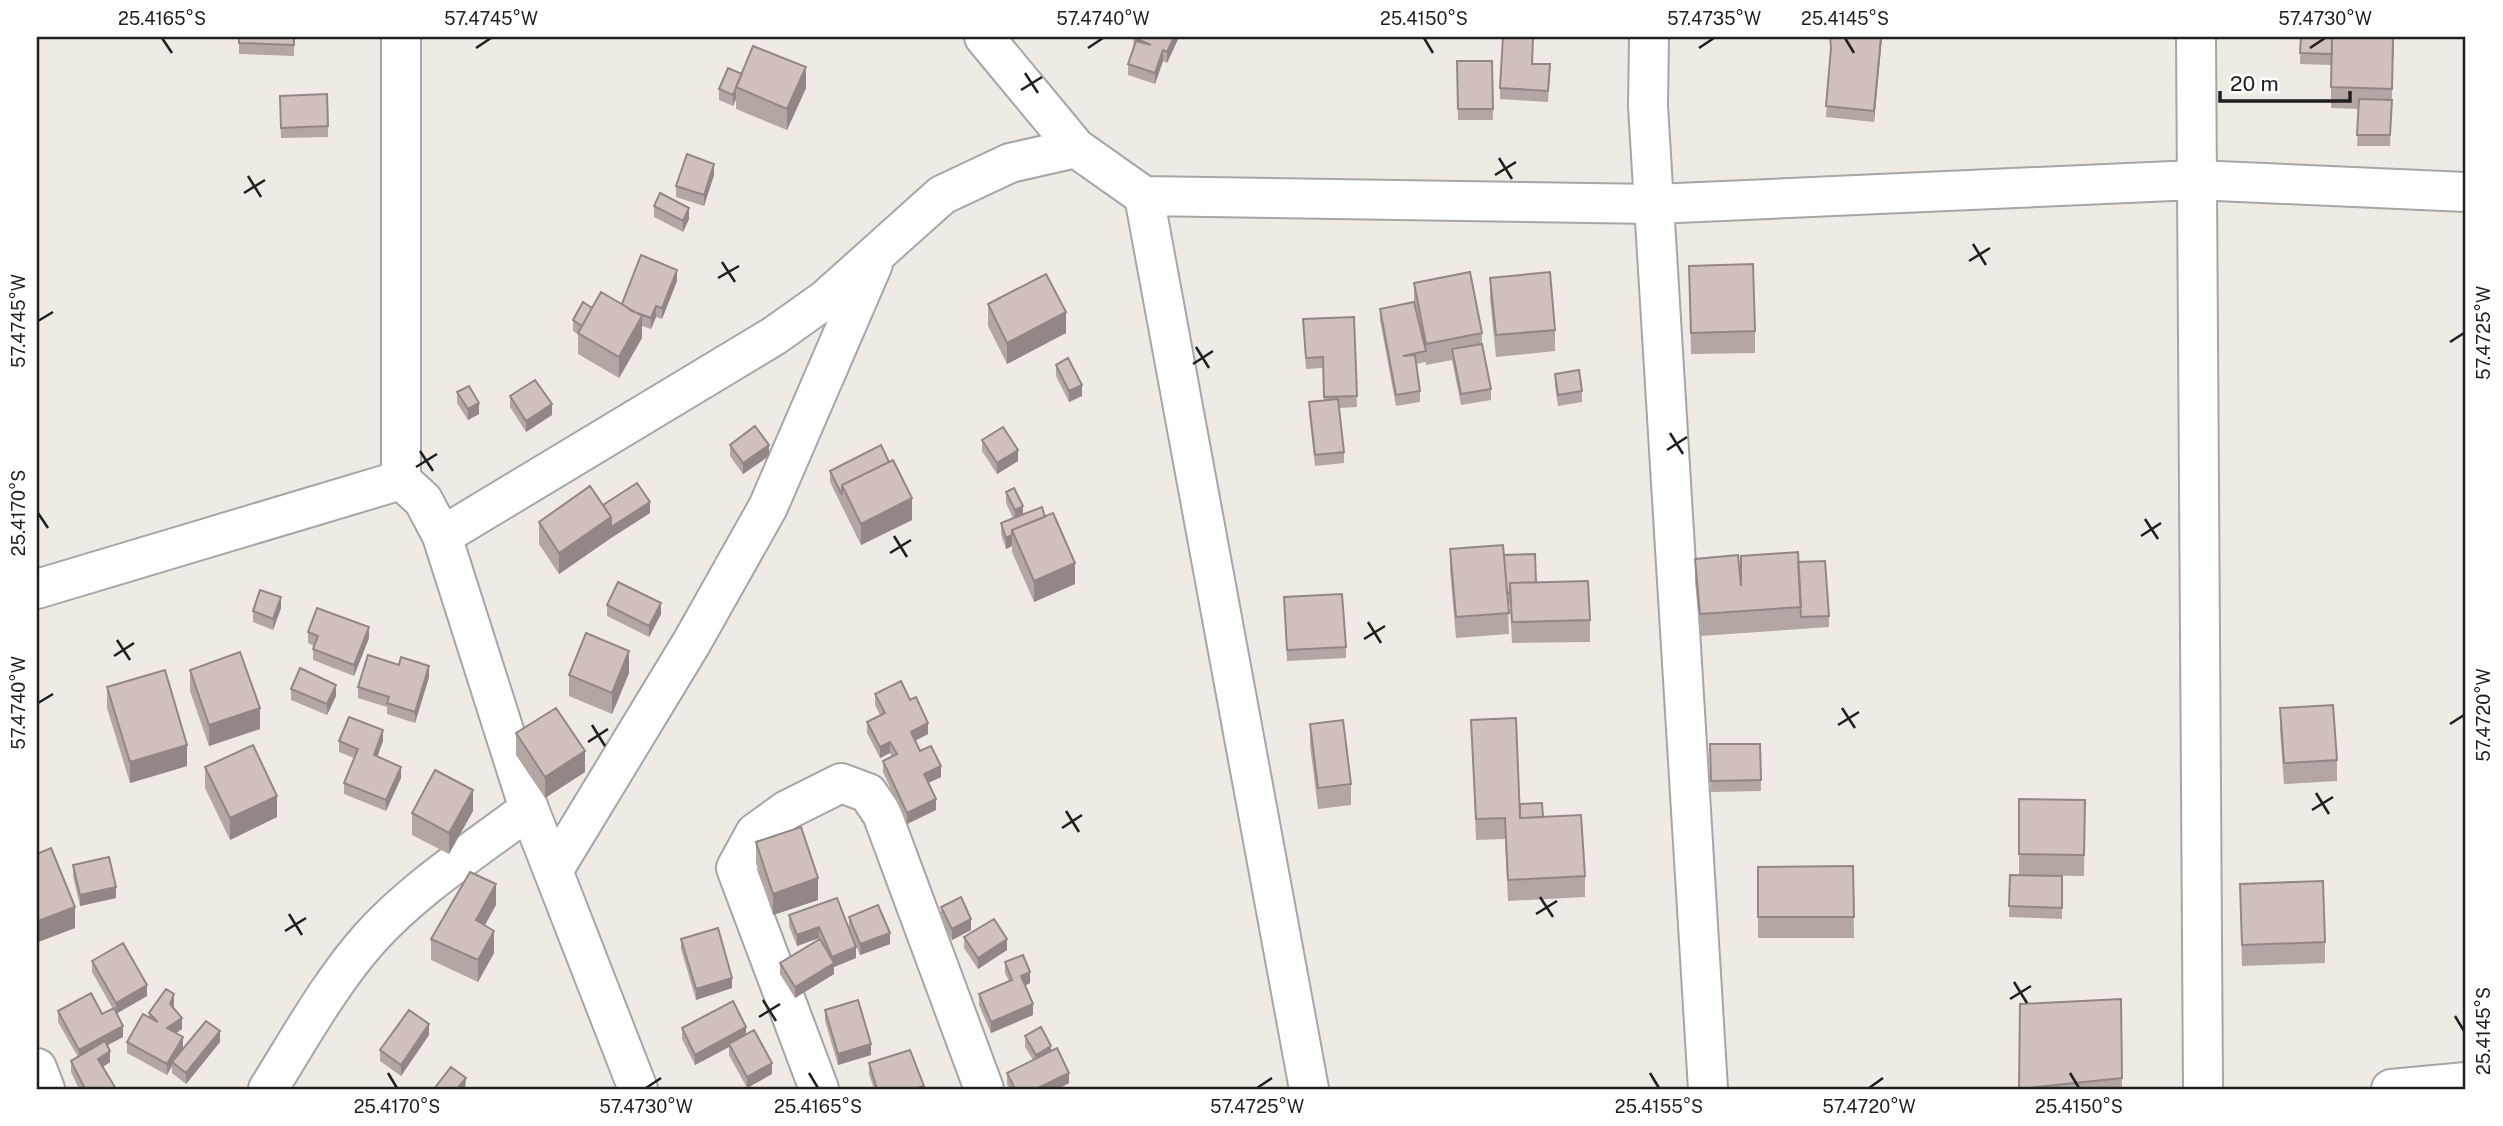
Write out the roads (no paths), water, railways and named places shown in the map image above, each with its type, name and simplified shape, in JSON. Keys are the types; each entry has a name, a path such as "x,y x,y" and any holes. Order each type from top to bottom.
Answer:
{"street":[{"path":"401,37 401,480 423,500 442,536 529,809 638,1089"},
{"path":"984,37 1076,148 1144,196 1654,204 2195,180 2466,192"},
{"path":"1649,37 1648,106 1708,1089"},
{"path":"2196,37 2203,1089"},
{"path":"442,536 774,336 826,299 942,195 1010,163 1076,148"},
{"path":"1144,196 1310,1089"},
{"path":"553,871 692,642 768,507 878,253"},
{"path":"37,589 401,480"},
{"path":"819,1089 736,868 755,833 787,810 841,783 868,793 882,814 985,1089"},
{"path":"268,1089 338,979 370,938 401,908 529,809"},
{"path":"37,1068 45,1089"},
{"path":"2391,1089 2466,1082"}]}
